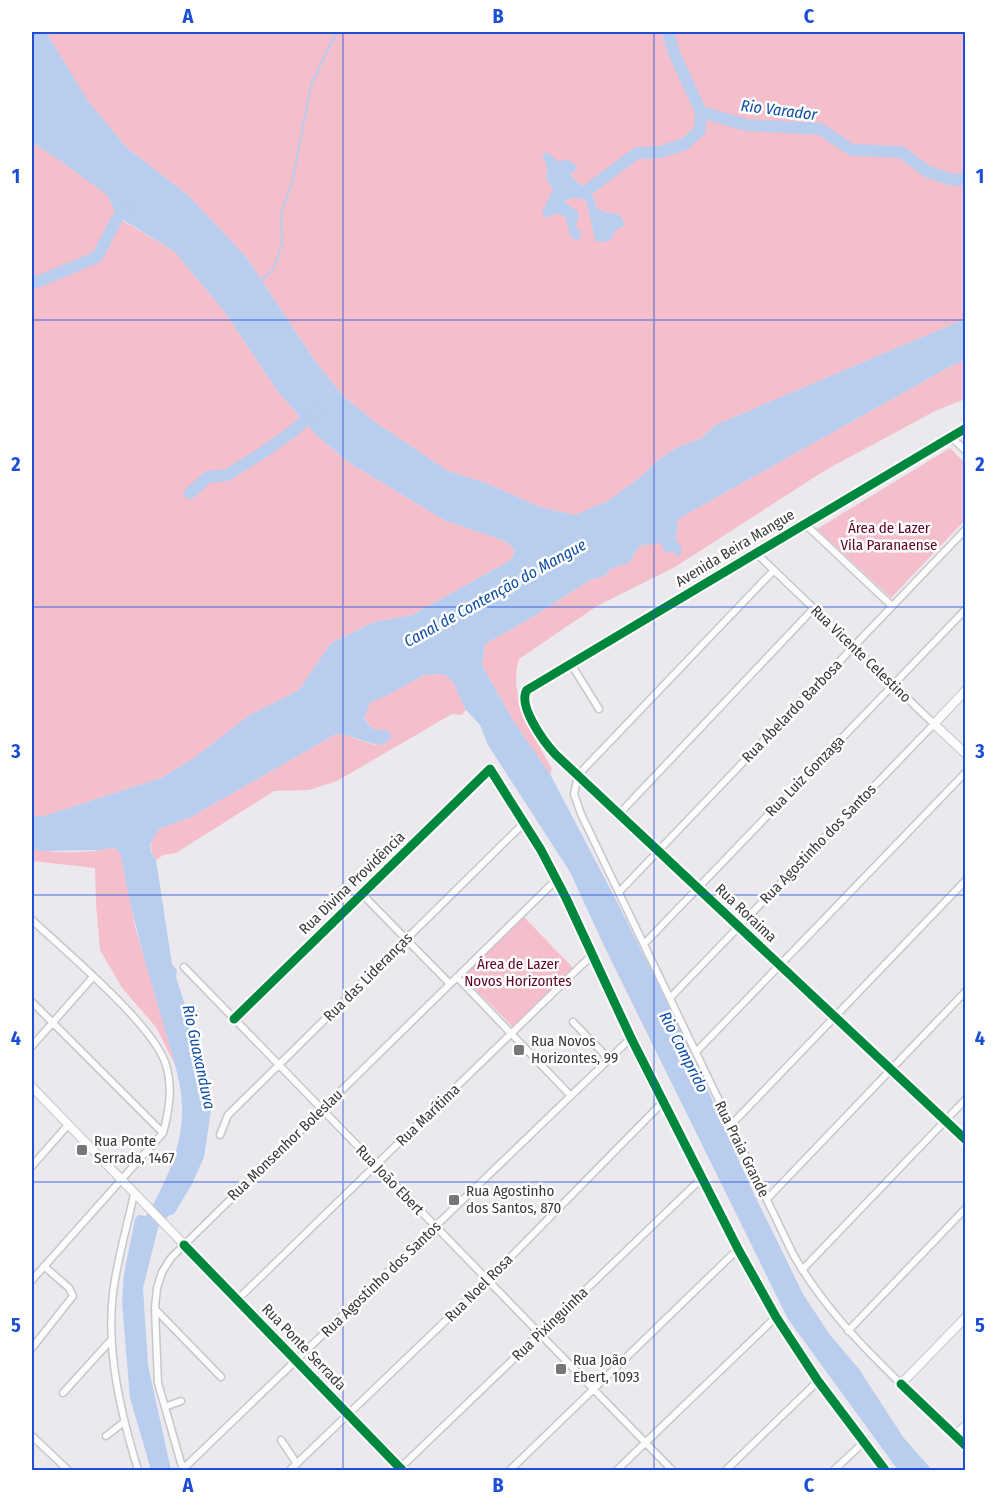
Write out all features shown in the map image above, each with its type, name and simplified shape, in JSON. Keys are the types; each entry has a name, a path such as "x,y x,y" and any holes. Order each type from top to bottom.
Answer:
{"street":[{"name":"Avenida Beira Mangue","path":"523,697 526,690 966,428"},
{"path":"950,436 966,451"},
{"path":"805,524 892,606"},
{"name":"Rua Abelardo Barbosa","path":"619,892 966,529"},
{"name":"Rua Vicente Celestino","path":"756,553 966,754"},
{"path":"578,775 774,570"},
{"path":"619,814 814,608"},
{"name":"Rua Luiz Gonzaga","path":"644,944 966,609"},
{"path":"571,664 599,709"},
{"name":"Rua Agostinho dos Santos","path":"670,998 966,690"},
{"name":"Rua Roraima","path":"523,697 544,741 555,754 966,1140"},
{"name":"Rua Divina Providência","path":"234,1019 490,769 524,823"},
{"path":"696,1052 966,772"},
{"name":"Rua Praia Grande","path":"578,775 574,790 577,804 802,1270 819,1296 848,1331 966,1446"},
{"path":"524,823 576,918 631,1038 738,1249 776,1317 818,1381 885,1470"},
{"name":"Rua das Lideranças","path":"220,1135 228,1115 524,823"},
{"name":"Rua Monsenhor Boleslau","path":"183,1470 158,1383 155,1308 157,1288 162,1272 171,1258 184,1245 556,880"},
{"path":"731,1125 966,880"},
{"path":"362,894 450,984"},
{"path":"32,920 145,1030 163,1056 170,1093 163,1133 32,1280"},
{"name":"Rua Marítima","path":"237,1300 592,955"},
{"name":"Rua João Ebert","path":"183,967 672,1470"},
{"path":"32,1046 93,977"},
{"path":"457,977 571,1096"},
{"path":"766,1199 966,991"},
{"path":"32,1002 163,1133"},
{"path":"573,1022 609,1059"},
{"name":"Rua Agostinho dos Santos","path":"183,1470 631,1038"},
{"name":"Rua Ponte Serrada","path":"32,1087 400,1470"},
{"path":"802,1270 966,1099"},
{"name":"Rua Noel Rosa","path":"290,1470 488,1280 663,1102"},
{"path":"32,1166 68,1125"},
{"name":"Rua Pixinguinha","path":"400,1470 702,1178"},
{"path":"134,1194 114,1283 111,1309 115,1370 124,1422 138,1470"},
{"path":"848,1331 966,1208"},
{"path":"510,1470 738,1249"},
{"path":"32,1348 73,1296 69,1288 44,1266"},
{"path":"155,1308 220,1377"},
{"path":"617,1470 776,1317"},
{"path":"902,1384 966,1317"},
{"path":"63,1393 112,1339"},
{"path":"726,1470 818,1381"},
{"path":"165,1407 181,1401"},
{"path":"106,1436 124,1422"},
{"path":"955,1436 966,1425"},
{"path":"32,1436 68,1470"},
{"path":"281,1440 297,1464"},
{"path":"834,1470 863,1443"}],"green space":[{"path":"46,32 965,32 965,319 715,425 702,438 678,447 658,460 643,475 608,501 575,515 540,507 486,483 448,471 375,422 344,397 315,361 247,258 189,196 126,147 88,102","holes":["547,167 578,167 570,175 579,184 590,188 597,208 620,215 592,230 593,221 585,199 572,198 563,201 579,213 575,228 577,241 570,235 566,218 558,213 553,188 546,179"]},
{"path":"32,142 108,195 118,218 174,251 224,311 279,393 314,433 348,462 444,520 505,541 515,550 511,560 412,615 374,622 331,643 299,690 248,716 194,758 161,778 44,816 32,816"},
{"path":"965,360 965,399 935,411 824,471 675,567 597,606 519,659 516,673 520,702 531,730 552,769 550,774 514,722 482,665 485,644 592,579 603,577 612,568 629,563 639,546 676,540 678,519"},
{"name":"Área de Lazer Vila Paranaense","path":"950,448 965,463 965,520 891,598 817,529"},
{"path":"444,674 453,682 466,710 462,715 452,714 337,781 309,790 274,791 176,853 163,855 156,860 151,844 159,829 191,817 336,734 375,745 388,731 373,729 364,718 370,702 424,675"},
{"path":"112,847 121,855 135,926 176,1067 156,1027 122,988 100,950 95,868 32,861 32,849 72,852"},
{"name":"Área de Lazer Novos Horizontes","path":"524,917 573,968 513,1027 463,977"}],"water":[{"path":"32,32 46,32 88,101 126,147 189,196 247,258 315,361 344,397 375,422 448,471 486,483 540,507 575,515 608,501 643,475 658,460 678,447 702,438 715,425 965,319 965,360 678,519 676,540 682,547 680,556 675,555 674,551 666,553 660,543 639,546 629,563 612,568 603,577 592,579 485,644 482,665 514,722 550,774 615,898 680,1028 754,1194 803,1294 830,1335 859,1369 903,1437 932,1470 898,1470 788,1319 606,950 570,872 488,745 480,725 466,710 453,682 444,674 424,675 370,703 364,719 373,729 388,731 392,736 384,745 336,734 191,817 159,829 150,844 151,852 156,860 172,964 177,970 176,977 210,1083 211,1110 204,1157 192,1184 174,1214 168,1216 158,1228 143,1288 148,1365 171,1470 151,1470 130,1398 122,1302 124,1274 135,1219 138,1215 146,1216 159,1193 179,1140 182,1113 180,1089 139,938 121,855 112,847 103,850 42,851 32,849 32,816 44,816 161,778 194,758 248,716 299,690 331,643 374,622 412,615 511,560 515,550 505,541 444,520 348,462 314,433 279,393 224,311 174,251 118,217 107,195 32,142"},
{"path":"548,153 558,161 568,160 578,167 570,175 579,184 590,188 597,208 620,215 625,225 615,231 610,241 596,242 585,199 572,198 564,201 579,213 576,227 582,234 577,241 570,236 566,218 558,213 546,218 542,212 553,189 546,179 547,167 542,154"}],"waterway":[{"path":"261,281 274,268 282,245 281,214 292,183 311,85 335,35 339,32"},
{"name":"Rio Varador","path":"668,32 674,53 701,112 746,125 820,129 852,150 901,152 928,172 953,180 966,179"},
{"path":"590,188 637,153 660,152 685,144 700,130 701,112"},
{"path":"32,283 97,257 118,217 128,206"},
{"path":"190,493 208,477 227,475 262,453 292,432 316,411"}],"cycle path":[{"path":"966,428 527,690 525,697 533,723 555,754 966,1140"},
{"path":"234,1019 490,769 541,850 566,898 631,1038 738,1249 776,1317 818,1381 885,1470"},
{"path":"184,1245 402,1470"},
{"path":"901,1384 966,1446"}],"place":[{"name":"Rua Novos Horizontes, 99","path":"519,1050"},
{"name":"Rua Ponte Serrada, 1467","path":"82,1150"},
{"name":"Rua Agostinho dos Santos, 870","path":"454,1200"},
{"name":"Rua João Ebert, 1093","path":"561,1369"}],"water label":[{"name":"Canal de Contenção do Mangue","path":"495,593"},
{"name":"Rio Comprido","path":"684,1052"},
{"name":"Rio Guaxanduva","path":"199,1057"}]}
